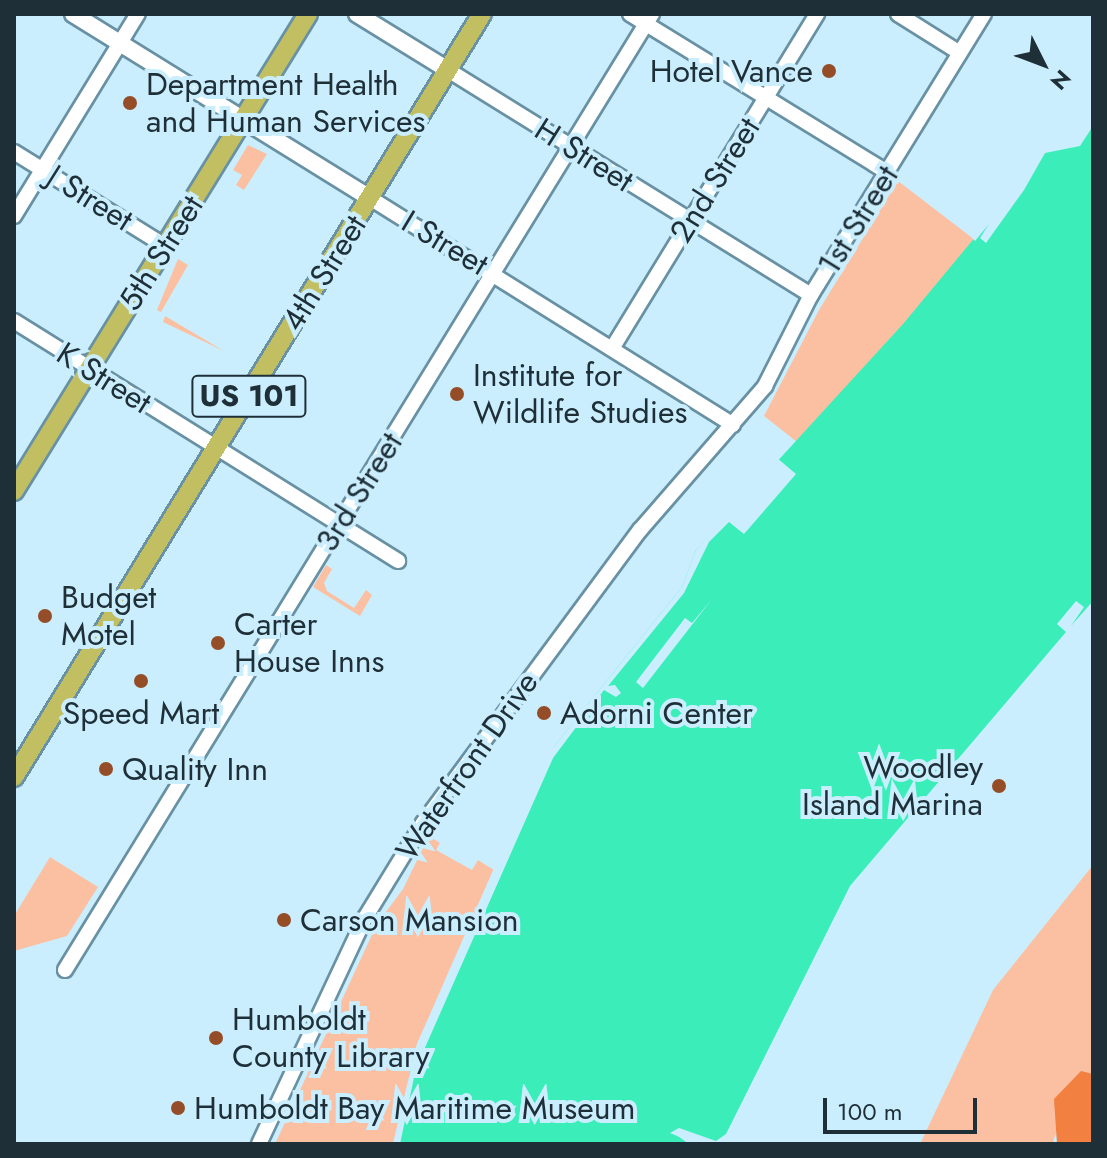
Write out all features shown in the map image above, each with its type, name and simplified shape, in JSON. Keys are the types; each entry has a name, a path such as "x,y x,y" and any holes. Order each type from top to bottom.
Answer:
{"highway":[{"name":"5th Street","path":"14,491 308,14"},
{"name":"4th Street","path":"14,777 482,14"}],"main road":[{"name":"I Street","path":"73,14 370,198"},
{"name":"H Street","path":"357,14 448,70"}],"street":[{"path":"14,216 138,14"},
{"path":"630,14 649,19 766,98 887,172"},
{"name":"2nd Street","path":"613,347 817,14"},
{"path":"898,14 960,53"},
{"name":"1st Street","path":"733,425 775,370 811,295 984,14"},
{"name":"3rd Street","path":"65,970 649,19"},
{"name":"H Street","path":"448,70 811,295"},
{"name":"J Street","path":"14,152 165,246"},
{"name":"I Street","path":"370,198 613,347 733,425"},
{"name":"K Street","path":"14,321 398,561"},
{"name":"Waterfront Drive","path":"259,1144 365,918 423,823 640,530 733,425"}],"shaded area":[{"path":"1093,126 1093,608 848,895 726,1140 709,1142 681,1129 675,1134 689,1144 397,1144 411,1067 556,744 682,587 696,550 903,324 1045,153 1080,146"},
{"path":"248,145 267,154 244,190 236,185 242,175 233,170"},
{"path":"1076,147 797,442 764,416 819,310 898,181 975,240"},
{"path":"178,259 188,265 161,312 157,310"},
{"path":"165,316 224,351 163,322"},
{"path":"326,565 332,569 324,583 327,591 354,608 366,590 372,595 360,616 313,587"},
{"path":"429,836 440,843 436,850 472,870 478,860 497,872 417,1044 393,1144 275,1144 377,924 403,889"},
{"path":"50,857 98,887 67,936 14,951 14,916"},
{"path":"1093,865 1093,1074 1081,1072 1053,1141 1057,1144 920,1144 993,990"},
{"path":"1081,1071 1093,1074 1093,1144 1057,1144 1054,1099"}],"pier":[{"path":"1041,151 1045,153 1024,190 986,243 980,238 989,224 975,241 971,237"},
{"path":"777,458 796,474 744,534 729,522 709,542 684,593 608,686 615,685 621,693 616,697 604,690 553,758 416,1068 400,1144 393,1144 417,1044 522,804 556,744 682,587 696,550"},
{"path":"712,599 643,688 636,682 685,618 692,623"},
{"path":"1076,601 1084,607 1071,626 1093,601 1093,615 851,897 729,1142 704,1144 681,1134 692,1142 670,1133 679,1128 716,1141 726,1134 850,886 1066,632 1057,624"}],"place":[{"name":"Hotel Vance","path":"829,71"},
{"name":"Department Health and Human Services","path":"130,103"},
{"name":"Institute for Wildlife Studies","path":"457,394"},
{"name":"Budget Motel","path":"45,616"},
{"name":"Carter House Inns","path":"218,643"},
{"name":"Speed Mart","path":"141,681"},
{"name":"Adorni Center","path":"544,713"},
{"name":"Quality Inn","path":"106,769"},
{"name":"Woodley Island Marina","path":"999,786"},
{"name":"Carson Mansion","path":"284,920"},
{"name":"Humboldt County Library","path":"216,1038"},
{"name":"Humboldt Bay Maritime Museum","path":"178,1108"}]}
